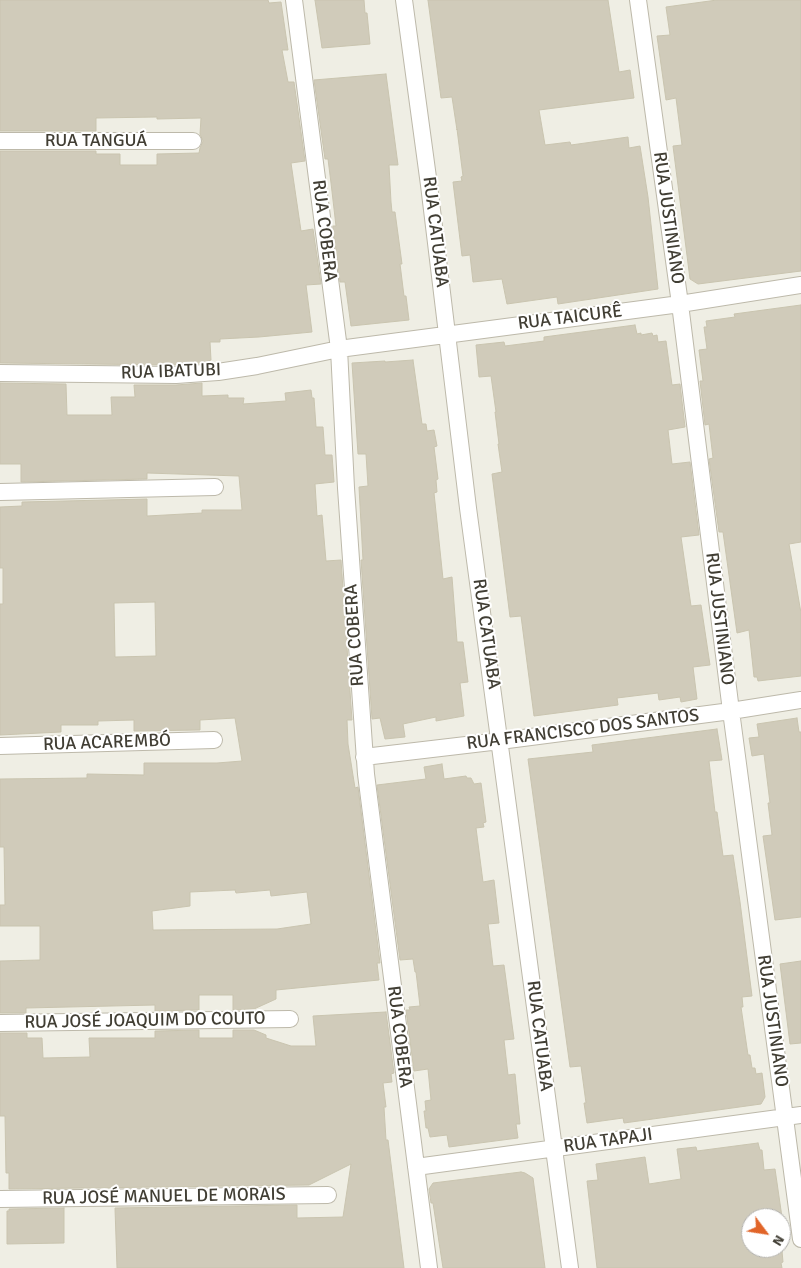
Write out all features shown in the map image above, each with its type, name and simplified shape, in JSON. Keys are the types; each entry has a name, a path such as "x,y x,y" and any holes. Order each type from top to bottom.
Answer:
{"street":[{"name":"RUA COBERA","path":"294,0 339,349 346,488 364,757 429,1268"},
{"name":"RUA CATUABA","path":"404,0 429,185 468,508 570,1268"},
{"name":"RUA JUSTINIANO","path":"638,0 680,304 731,711 801,1239"},
{"name":"RUA TANGUÁ","path":"0,141 193,141"},
{"name":"RUA TAICURÊ","path":"339,349 680,304 801,285"},
{"name":"RUA IBATUBI","path":"0,373 176,375 210,373 258,366 339,349"},
{"path":"0,492 214,487"},
{"name":"RUA FRANCISCO DOS SANTOS","path":"364,757 731,711 801,700"},
{"name":"RUA ACAREMBÓ","path":"0,746 214,740"},
{"name":"RUA JOSÉ JOAQUIM DO COUTO","path":"0,1023 290,1019"},
{"name":"RUA TAPAJI","path":"416,1167 801,1115"},
{"name":"RUA JOSÉ MANUEL DE MORAIS","path":"0,1199 328,1195"}],"building":[{"path":"0,0 268,0 269,3 281,2 288,50 282,50 288,82 294,82 305,161 291,163 301,231 313,229 321,284 306,285 312,332 220,339 220,342 210,342 211,360 202,363 176,365 0,363 0,151 96,151 96,154 120,154 120,165 157,165 157,154 199,153 203,141 200,134 201,118 96,118 96,131 0,131"},
{"path":"315,0 364,0 370,44 322,48"},
{"path":"428,0 608,0 619,72 630,70 634,98 539,110 545,145 570,142 571,145 628,137 629,148 640,146 648,197 658,289 558,304 557,297 507,304 502,279 473,282 470,255 462,256 453,182 462,181 461,177 463,176 452,97 441,98"},
{"path":"717,0 801,0 801,271 698,284 690,279 673,146 682,145 676,98 666,100 657,36 670,35 666,7"},
{"path":"386,74 398,165 389,165 391,202 392,212 395,212 404,296 406,296 409,320 351,326 345,282 340,282 333,226 336,226 328,159 325,159 314,80"},
{"path":"801,305 801,542 789,544 801,613 801,676 758,681 757,677 754,677 749,630 737,633 723,532 719,532 709,459 713,458 709,424 705,425 700,381 703,381 699,350 707,349 704,327 707,327 706,321 735,317 734,314"},
{"path":"635,325 637,334 652,333 653,336 657,335 658,342 666,341 672,385 680,384 685,427 668,430 672,464 690,462 699,535 681,537 691,606 701,605 710,665 693,667 697,699 681,702 680,697 659,700 658,693 617,698 618,705 534,716 521,616 510,617 492,474 502,472 491,376 479,377 476,345 504,342 505,346 544,341 544,337"},
{"path":"413,360 422,424 426,424 427,431 434,430 437,446 434,447 438,479 436,480 437,492 434,493 443,579 452,577 457,642 463,642 468,682 460,683 464,716 436,721 436,717 403,724 405,737 385,739 380,718 372,719 361,560 363,560 359,487 368,486 366,454 358,454 352,363"},
{"path":"0,383 66,384 67,415 112,415 111,397 135,397 134,385 202,383 202,396 228,395 228,398 244,398 243,404 286,401 285,393 311,390 312,398 314,398 316,427 323,427 325,455 332,455 334,482 315,484 317,516 322,515 326,561 341,560 352,720 347,720 348,744 355,788 358,787 380,963 377,963 379,980 276,990 276,999 254,1009 233,1010 233,995 199,995 199,1010 155,1011 155,1005 26,1008 26,1013 0,1013 0,961 40,960 40,926 0,926 0,905 5,905 4,847 0,847 0,779 87,778 87,774 144,775 144,763 242,761 235,718 200,720 200,730 134,731 134,720 98,721 98,725 61,725 61,732 0,735 0,604 3,604 3,568 0,568 0,507 22,506 22,502 147,499 147,516 202,513 202,510 242,510 239,476 147,473 147,479 21,482 21,464 0,464","holes":["155,602 156,656 115,657 114,603","235,890 236,893 270,890 271,896 307,892 311,924 277,929 153,930 152,911 190,906 190,892"]},
{"path":"797,718 799,732 801,732 801,917 775,920 763,836 772,835 764,754 752,756 749,738 759,737 757,724"},
{"path":"717,729 722,760 709,761 715,812 717,812 723,856 733,855 752,996 742,997 743,1007 741,1007 748,1055 750,1055 752,1068 755,1068 756,1074 762,1073 765,1097 761,1104 624,1123 623,1118 587,1123 581,1066 570,1067 528,759 593,752 592,745"},
{"path":"442,764 444,779 466,776 471,778 474,784 481,783 486,822 483,823 484,827 476,828 483,882 494,880 499,923 488,924 493,966 504,965 514,1039 504,1040 508,1075 515,1074 520,1124 516,1124 518,1138 449,1147 447,1135 430,1137 428,1128 426,1128 425,1101 431,1100 428,1069 414,1071 406,1010 410,1010 409,1007 420,1006 416,972 413,959 400,960 377,785 426,779 424,767"},
{"path":"801,961 801,1043 790,1044 780,964"},
{"path":"386,1012 394,1073 391,1074 392,1082 383,1083 386,1107 384,1107 386,1140 388,1140 404,1268 117,1268 115,1208 297,1205 297,1218 343,1217 351,1164 309,1185 9,1189 9,1173 6,1173 5,1116 0,1116 0,1033 27,1033 27,1038 42,1038 43,1058 90,1057 89,1038 155,1038 155,1031 199,1030 199,1038 233,1038 233,1030 254,1030 266,1035 266,1038 291,1046 316,1046 313,1016"},
{"path":"758,1143 760,1150 762,1150 764,1170 775,1169 781,1208 741,1208 741,1258 783,1258 782,1268 597,1268 587,1181 598,1180 596,1164 645,1157 649,1184 681,1179 677,1149 696,1147 697,1151"},
{"path":"521,1172 533,1178 545,1268 443,1268 429,1189 433,1183"},
{"path":"64,1208 64,1243 7,1244 7,1211 9,1209"}]}
